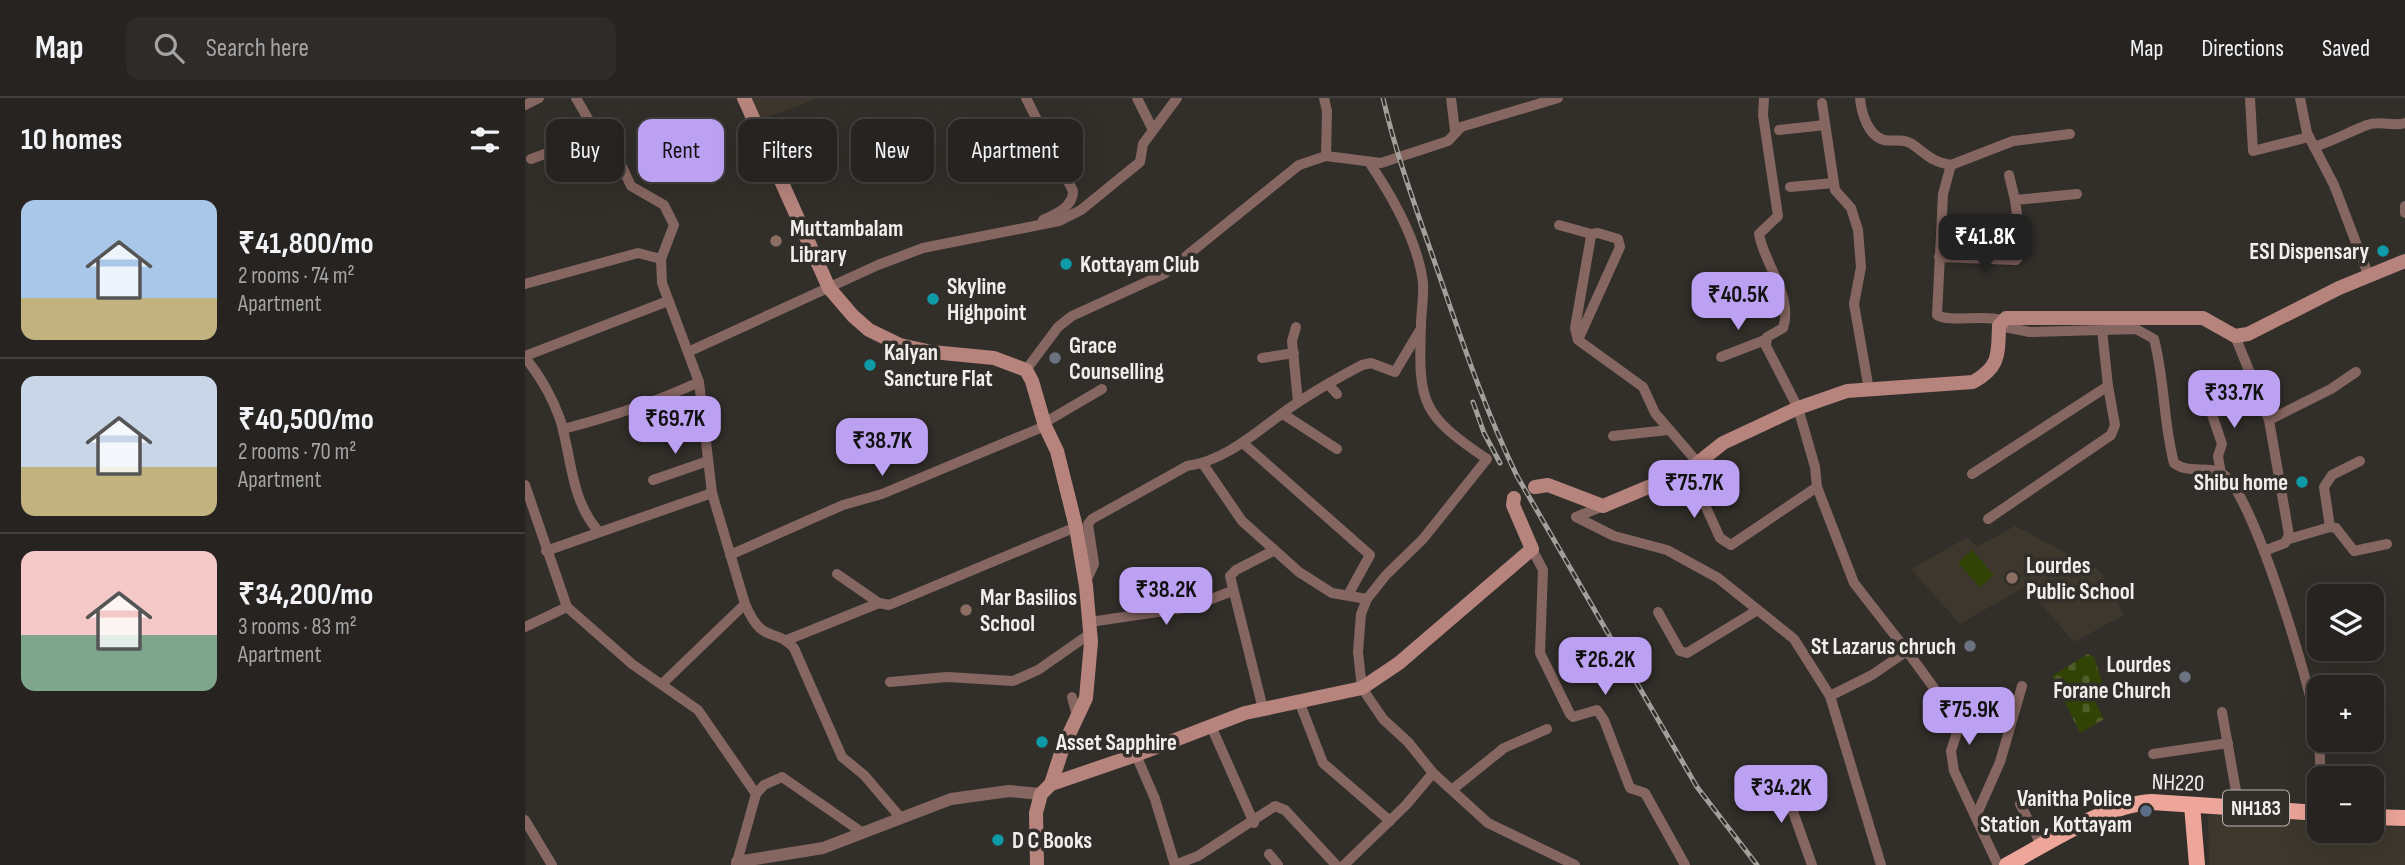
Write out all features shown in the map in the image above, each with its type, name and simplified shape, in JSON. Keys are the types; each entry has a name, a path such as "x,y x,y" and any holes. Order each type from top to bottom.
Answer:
{"highway":[{"name":"NH220","path":"2007,865 2121,807 2152,802 2307,812"},
{"name":"NH183","path":"2192,805 2197,865"},
{"path":"2384,817 2405,818"}],"main road":[{"path":"744,98 829,288 853,316 884,339 932,352 994,358 1026,370 1032,381 1045,424 1058,451 1076,527 1086,581 1091,664 1086,698 1036,813 1037,865"},
{"path":"1535,487 1548,485 1603,506 1693,467 1723,443 1798,408 1847,391 1973,382 1989,373 1998,355 2000,323 2203,318 2235,336 2248,334 2368,274 2405,261"},
{"path":"1046,789 1263,709 1362,688 1399,663 1532,549 1513,505 1514,498"}],"street":[{"path":"525,105 539,98"},
{"path":"576,98 588,119"},
{"path":"1026,98 1062,163 1074,196 1066,207 1033,225"},
{"path":"1137,98 1153,130"},
{"path":"688,352 923,248 1059,221 1081,210 1140,162 1143,144 1177,98"},
{"path":"1324,98 1327,111 1326,156"},
{"path":"1451,98 1455,131"},
{"path":"1026,370 1058,327 1072,316 1164,274 1299,165 1326,156 1381,163 1448,141 1455,131 1559,98"},
{"path":"1721,357 1765,340 1783,328 1786,311 1782,295 1762,250 1759,234 1778,216 1763,115 1764,98"},
{"path":"1860,98 1864,118 1873,134 1882,139 1908,142 1930,159 1951,165 2013,141 2070,134"},
{"path":"2250,98 2253,151 2340,139 2367,125 2384,121 2397,126 2405,123"},
{"path":"2300,98 2312,142 2335,185 2368,274"},
{"path":"1822,103 1836,194 1851,208 1857,230 1861,267 1854,304 1869,390"},
{"path":"1779,130 1825,125"},
{"path":"531,159 546,154"},
{"path":"1369,162 1388,190 1417,260 1423,283 1421,330 1424,401 1454,437 1487,459 1423,539 1367,599 1361,614 1358,652 1362,688 1383,719 1408,742 1433,773 1488,823 1574,865"},
{"path":"1951,165 1943,194 1937,315 1947,318 1986,315 2000,323 2030,332 2136,329 2154,339 2164,379 2166,421 2174,463 2184,470 2221,474"},
{"path":"624,169 636,191 664,205 669,212 673,232 661,260 660,272 668,301 699,382 712,493 753,623 762,633 787,640 794,648 830,723 842,757 864,775 900,817"},
{"path":"1940,257 2016,260 2020,257 2015,200 2009,176"},
{"path":"1790,187 1834,183"},
{"path":"2015,200 2077,194"},
{"path":"2405,206 2405,213"},
{"path":"1559,225 1618,239 1620,247 1578,340"},
{"path":"1591,234 1576,328 1578,340 1643,387 1654,413 1693,467 1720,538 1731,545 1817,487"},
{"path":"525,284 638,253 661,260"},
{"path":"598,531 589,521 575,491 563,429 550,395 525,356 668,301"},
{"path":"1296,327 1292,341 1298,402"},
{"path":"1086,581 1094,564 1088,524 1092,519 1187,466 1203,464 1243,443 1298,402 1367,362 1395,372 1421,330"},
{"path":"1988,519 2111,435 2115,425 2102,330"},
{"path":"2235,336 2269,420 2290,539"},
{"path":"1765,340 1798,408 1815,467 1817,487 1854,583 1934,688 1958,729 1951,761 1999,865"},
{"path":"1262,358 1294,353"},
{"path":"2269,420 2330,389 2355,372"},
{"path":"563,429 614,417 663,400 699,382"},
{"path":"1328,384 1338,394"},
{"path":"1972,474 2108,386"},
{"path":"730,555 843,505 882,494 1045,424 1102,389"},
{"path":"2205,394 2223,444 2218,456 2221,474 2234,488 2264,551 2307,680"},
{"path":"1283,414 1336,449"},
{"path":"1613,436 1668,430"},
{"path":"1243,443 1370,555 1348,595"},
{"path":"653,480 708,461"},
{"path":"2330,527 2324,487 2332,475 2360,461"},
{"path":"1203,464 1242,521 1273,551 1332,593 1367,599"},
{"path":"525,485 567,607 632,664 698,710 756,794"},
{"path":"546,551 712,493"},
{"path":"1603,506 1576,517 1614,536 1667,550 1719,578 1756,611 1794,639 1814,666 1830,696 1881,865"},
{"path":"837,574 879,603 889,605 1076,527"},
{"path":"2264,551 2290,539 2330,527 2336,528 2354,551 2387,544"},
{"path":"1532,549 1543,570 1540,653 1570,714 1573,717 1597,710 1604,720 1630,788 1644,793 1685,865"},
{"path":"1263,709 1230,576 1236,570 1273,551"},
{"path":"890,682 947,677 1013,681 1038,670 1090,628 1191,607 1232,591"},
{"path":"787,640 879,603"},
{"path":"662,684 745,604"},
{"path":"525,627 567,607"},
{"path":"1658,612 1680,651 1690,653 1756,611"},
{"path":"1830,696 1872,675 1907,651"},
{"path":"1976,816 2000,762 2022,686"},
{"path":"1072,697 1077,716"},
{"path":"1299,701 1323,763 1390,821"},
{"path":"2223,712 2239,808"},
{"path":"1211,726 1254,823"},
{"path":"1453,789 1504,748 1547,729"},
{"path":"2153,754 2228,743"},
{"path":"1136,755 1155,799 1175,865 1198,856 1254,823 1275,806 1336,865"},
{"path":"1344,865 1390,821 1433,773"},
{"path":"1784,775 1791,806 1812,865"},
{"path":"863,833 782,777 764,785 756,794 737,864 823,848 863,833 900,817 973,794 1046,789"},
{"path":"2020,804 2042,846"},
{"path":"525,821 552,865"},
{"path":"1269,854 1278,865"}],"shaded area":[{"path":"748,98 819,98 762,119 758,119"},
{"name":"Lourdes Public School","path":"2015,526 2100,571 2124,615 2074,642 2026,586 1960,624 1911,569 1968,537 1977,547"},
{"path":"2208,814 2307,820 2307,843 2384,843 2384,826 2405,827 2405,865 2209,865"}],"green space":[{"path":"1972,550 1994,575 1980,587 1958,563"},
{"path":"2088,654 2094,657 2105,692 2095,701 2104,719 2080,733 2052,676"}],"railway":[{"path":"1383,98 1407,183 1464,346 1517,476 1697,787 1757,865"},
{"path":"1473,402 1484,433 1500,463"}],"place":[{"name":"Muttambalam Library","path":"776,241"},
{"name":"ESI Dispensary","path":"2383,251"},
{"name":"Kottayam Club","path":"1066,264"},
{"name":"Skyline Highpoint","path":"933,299"},
{"name":"Grace Counselling","path":"1055,358"},
{"name":"Kalyan Sancture Flat","path":"870,365"},
{"name":"Shibu home","path":"2302,482"},
{"name":"Lourdes Public School","path":"2012,578"},
{"name":"Mar Basilios School","path":"966,610"},
{"name":"St Lazarus chruch","path":"1970,646"},
{"name":"Lourdes Forane Church","path":"2185,677"},
{"name":"Asset Sapphire","path":"1042,742"},
{"name":"Vanitha Police Station , Kottayam","path":"2146,811"},
{"name":"D C Books","path":"998,840"}]}
